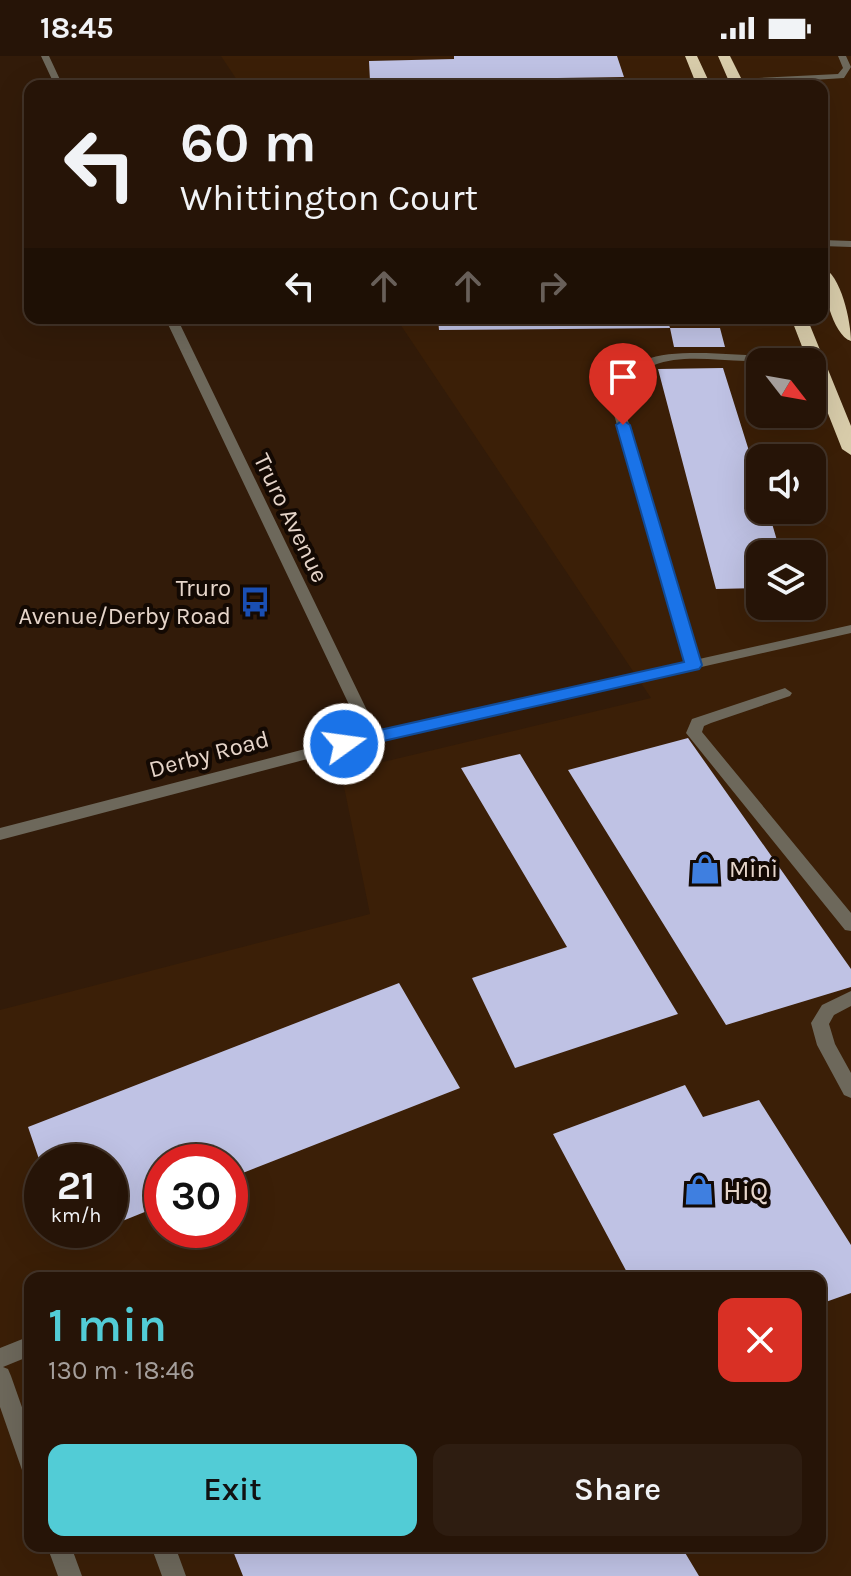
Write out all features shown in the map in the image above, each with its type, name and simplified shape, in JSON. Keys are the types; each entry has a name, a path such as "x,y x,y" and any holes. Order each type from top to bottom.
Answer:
{"highway":[{"path":"691,56 702,80"},
{"path":"724,56 735,80"},
{"path":"828,285 851,336"},
{"path":"801,324 851,449"}],"street":[{"path":"45,56 56,80"},
{"path":"789,80 841,76 847,68 842,56"},
{"path":"828,243 851,244"},
{"name":"Truro Avenue","path":"174,324 372,737"},
{"path":"694,665 614,394 626,377 642,363 668,359 746,358"},
{"name":"Derby Road","path":"0,834 372,737 851,629"},
{"path":"785,693 706,719 697,723 694,733 851,925"},
{"path":"851,998 828,1010 820,1023 826,1045 851,1090"},
{"path":"0,1358 24,1348"},
{"path":"0,1376 24,1445"},
{"path":"61,1552 70,1576"},
{"path":"165,1552 174,1576"}],"shaded area":[{"path":"221,56 851,56 851,1576 0,1576 0,1010 370,914 341,772 651,698 400,324 828,324 828,80 237,80"}],"building":[{"path":"454,56 617,56 624,77 370,80 369,61 454,59"},
{"path":"438,324 669,324 670,328 439,330"},
{"path":"670,328 720,328 725,347 674,347"},
{"path":"723,368 747,444 746,524 772,524 777,540 746,540 746,588 716,589 658,369"},
{"name":"Mini","path":"688,738 851,969 851,987 726,1025 568,770"},
{"path":"520,754 678,1014 515,1068 472,978 567,947 461,768"},
{"path":"399,983 460,1088 248,1171 248,1144 144,1144 144,1212 128,1219 128,1144 34,1144 28,1127"},
{"name":"HiQ","path":"685,1085 703,1117 759,1100 851,1245 851,1293 826,1302 826,1272 627,1272 553,1134"},
{"path":"233,1552 685,1552 699,1576 243,1576"}],"place":[{"name":"Truro Avenue/Derby Road","path":"255,602"},
{"name":"Mini","path":"705,869"},
{"name":"HiQ","path":"699,1190"}],"route":[{"path":"344,744 694,665 623,425"}]}
